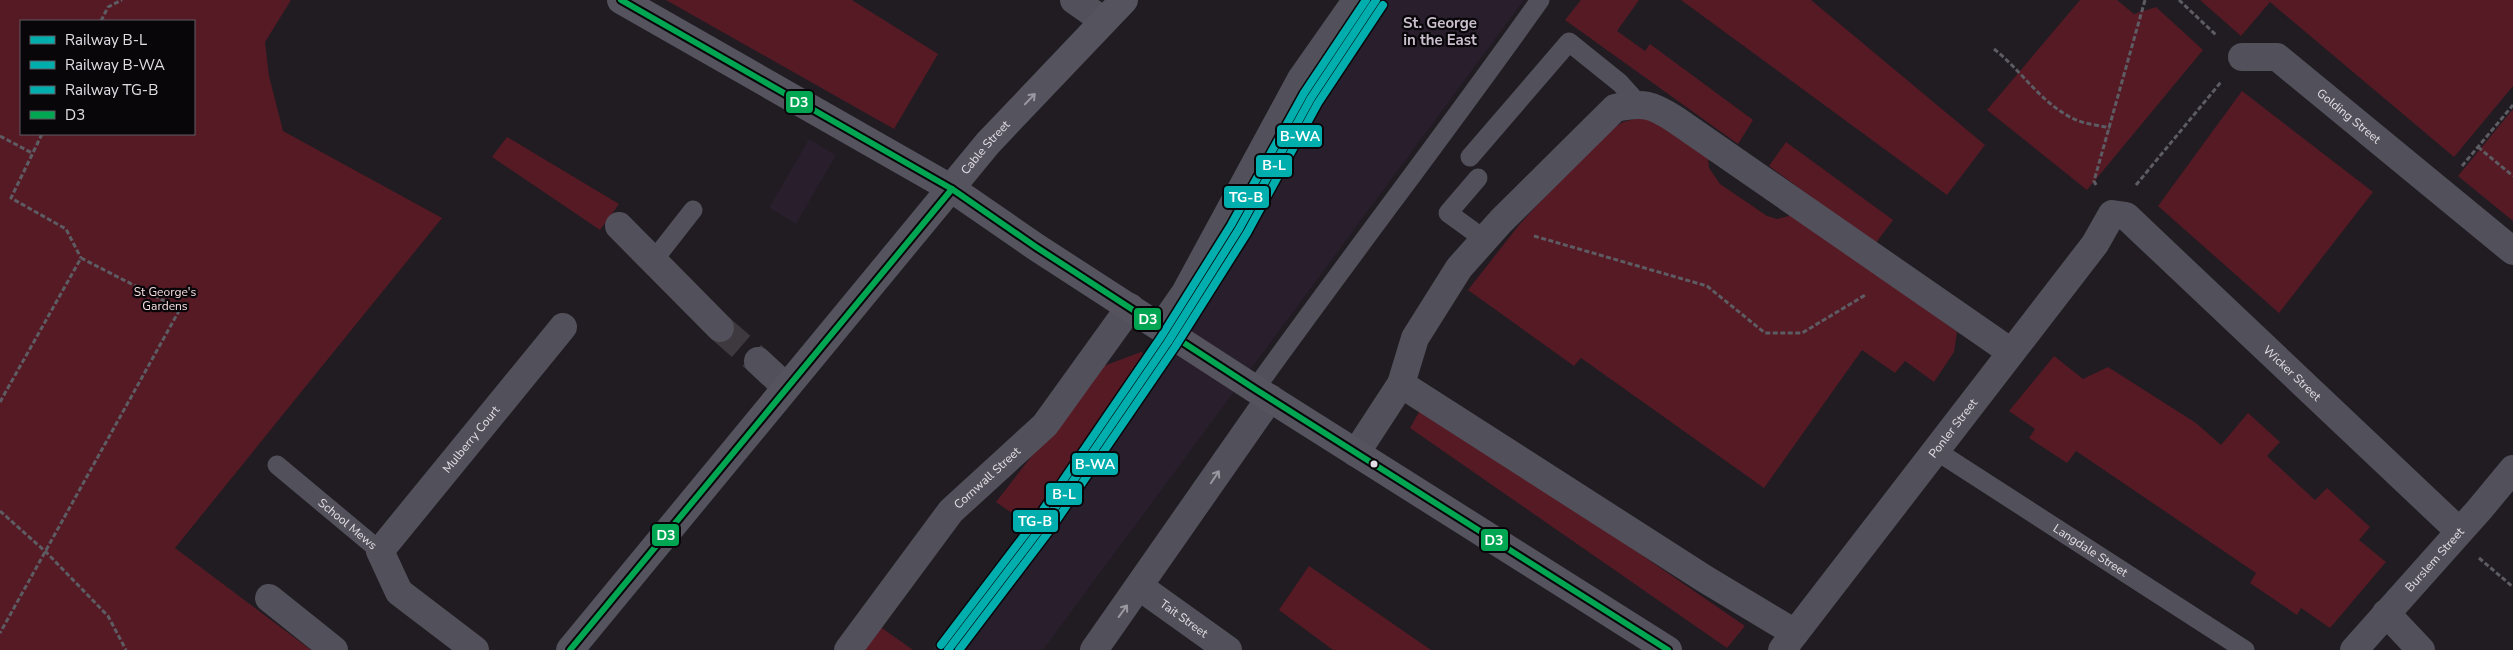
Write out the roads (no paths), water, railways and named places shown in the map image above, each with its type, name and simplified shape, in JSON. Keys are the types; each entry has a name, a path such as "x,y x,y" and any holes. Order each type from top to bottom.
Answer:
{"main road":[{"path":"620,0 952,189 1036,247 1158,324 1262,394 1668,650"},
{"name":"Cable Street","path":"570,650 988,143 1124,0"}],"street":[{"path":"1074,0 1104,21"},
{"name":"Golding Street","path":"2242,57 2277,58 2513,251"},
{"path":"1356,453 1401,384 1415,338 1459,268 1493,230 1615,108 1638,103 1656,107 1676,120 2011,352"},
{"name":"Ponler Street","path":"1789,641 2119,215"},
{"name":"Wicker Street","path":"2119,215 2457,534"},
{"path":"619,226 720,328"},
{"name":"Cornwall Street","path":"848,650 951,511 1045,425 1130,307"},
{"name":"Mulberry Court","path":"380,551 563,327"},
{"path":"758,361 786,387"},
{"path":"1401,384 1705,579 1789,641"},
{"path":"1094,650 1140,587 1262,394"},
{"name":"Burslem Street","path":"2354,650 2513,469"},
{"name":"School Mews","path":"380,551 399,592 475,650"},
{"name":"Tait Street","path":"1140,587 1228,650"},
{"path":"268,598 334,650"},
{"path":"2386,613 2421,650"}],"lane":[{"path":"1158,324 1181,291 1297,76 1351,0"},
{"path":"1262,394 1341,270 1449,129 1540,0"},
{"path":"1470,157 1570,42 1620,84 1638,103"},
{"path":"1478,178 1448,212 1493,230"},
{"path":"653,261 692,210"},
{"name":"Langdale Street","path":"1936,450 2246,650"},
{"name":"School Mews","path":"276,465 380,551"}],"tunnel":[{"path":"720,328 758,361"}],"rail line":[{"name":"TG-B","path":"941,645 1036,520 1161,337 1231,225 1304,93 1366,0"},
{"name":"B-L","path":"948,650 1043,525 1168,342 1239,229 1311,98 1376,0"},
{"name":"B-WA","path":"959,650 1050,530 1175,347 1247,233 1318,103 1383,5"}],"district":[{"name":"St. George in the East","path":"1440,32"}],"park label":[{"name":"St George's Gardens","path":"165,299"}]}
